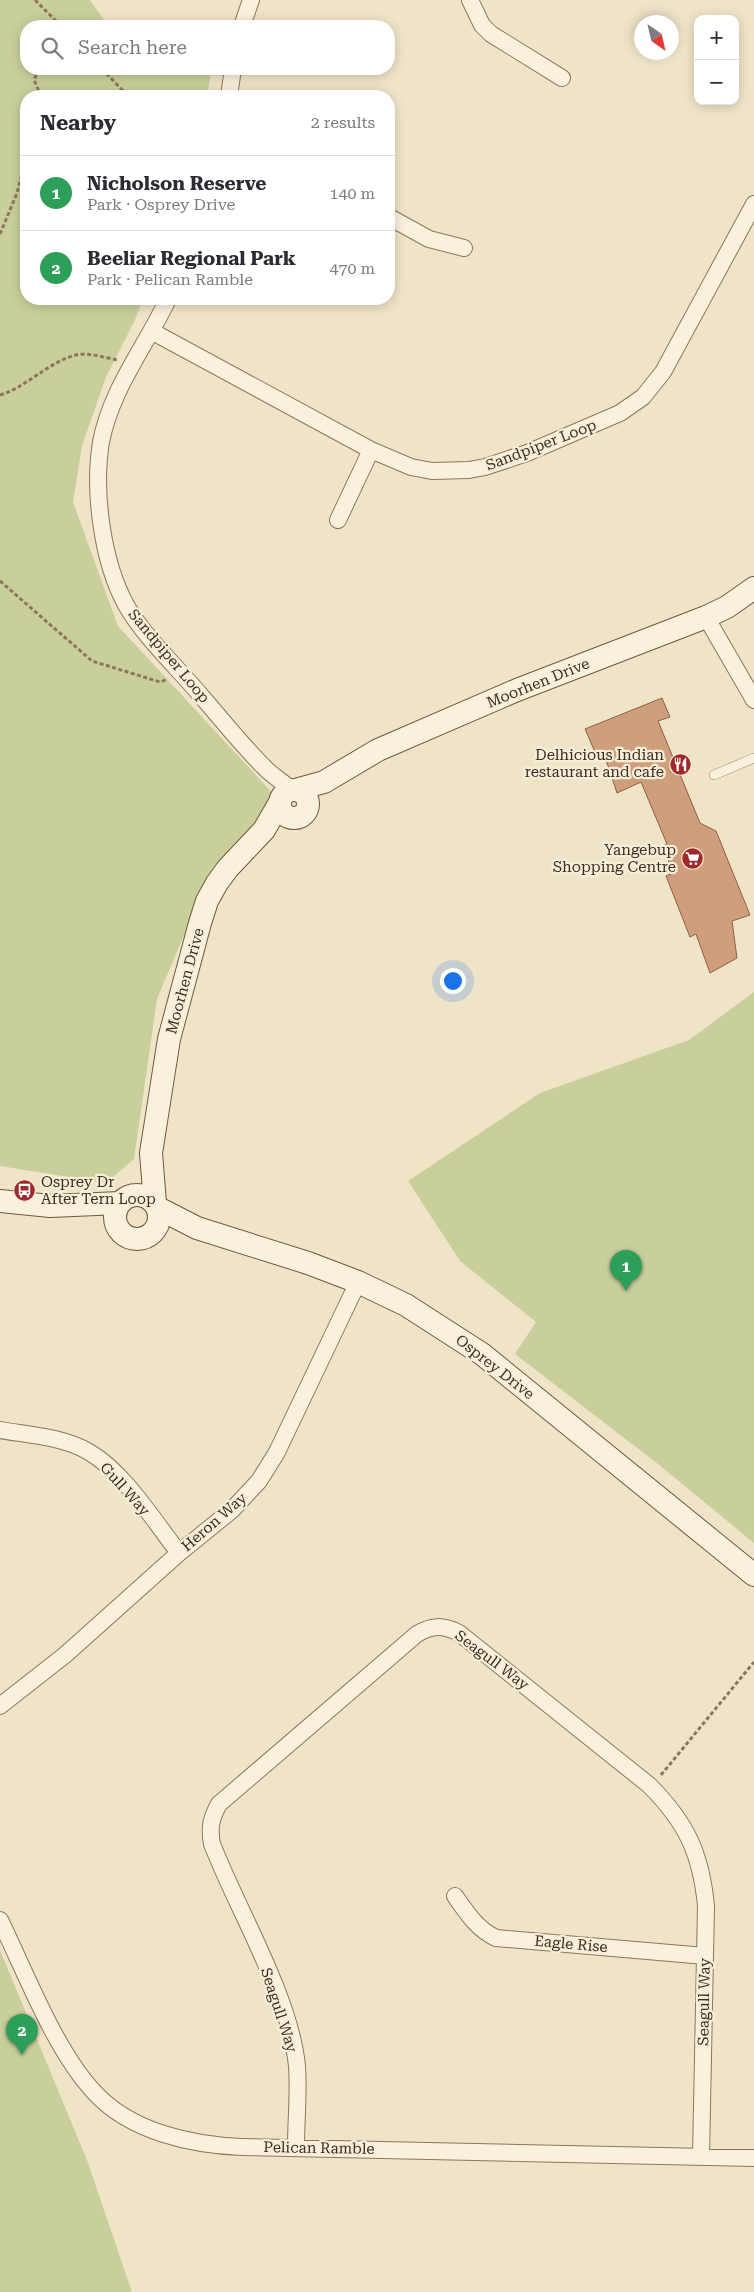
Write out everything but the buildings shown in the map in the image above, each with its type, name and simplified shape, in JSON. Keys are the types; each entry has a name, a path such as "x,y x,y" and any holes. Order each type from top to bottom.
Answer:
{"street":[{"path":"244,20 251,0"},
{"path":"470,0 482,24 491,34 562,78"},
{"path":"230,90 232,75"},
{"name":"Sandpiper Loop","path":"152,332 371,450 410,467 432,471 469,470 526,453 620,413 644,396 663,372 754,204"},
{"path":"395,220 429,239 464,248"},
{"name":"Sandpiper Loop","path":"165,305 134,362 109,414 101,442 99,503 107,552 126,605 290,801"},
{"path":"338,520 371,450"},
{"name":"Moorhen Drive","path":"156,1206 151,1152 169,1039 187,964 207,901 228,868 290,801 354,763 408,736 517,690 706,617 727,607 754,588"},
{"path":"706,617 754,700"},
{"name":"Moorhen Drive","path":"124,1200 151,1152"},
{"path":"0,1201 28,1205 72,1206 124,1200 143,1195 156,1206 159,1221 152,1233 141,1239 134,1239 72,1206"},
{"path":"118,1229 115,1216 124,1200"},
{"name":"Osprey Drive","path":"156,1206 197,1228 308,1263 358,1282 406,1305 482,1354 754,1575"},
{"name":"Osprey Drive","path":"152,1233 197,1228"},
{"name":"Heron Way","path":"0,1706 65,1655 179,1553 232,1510 259,1482 277,1452 358,1282"},
{"name":"Gull Way","path":"0,1430 68,1443 89,1452 126,1486 179,1553"},
{"name":"Seagull Way","path":"296,2146 297,2065 290,2034 275,1989 212,1844 210,1830 212,1816 218,1804 416,1634 427,1628 437,1626 449,1628 460,1633 649,1785 670,1806 696,1851 703,1877 706,1906 701,2157"},
{"name":"Eagle Rise","path":"455,1896 477,1925 485,1933 496,1938 704,1956"},
{"name":"Pelican Ramble","path":"0,1920 57,2038 73,2067 96,2095 121,2113 148,2128 184,2140 212,2146 296,2146 754,2158"}],"lane":[{"path":"714,775 754,758"}],"path":[{"path":"35,0 53,20"},
{"path":"36,75 34,80 38,90"},
{"path":"108,75 122,90"},
{"path":"0,234 20,181"},
{"path":"0,396 77,354 134,362"},
{"path":"0,581 92,661 160,682 166,680 179,670"},
{"path":"649,1785 660,1777 754,1662"}],"green space":[{"path":"0,0 90,0 104,20 20,20 20,75 210,75 208,90 20,90 20,305 141,305 106,377 82,446 73,502 118,626 277,798 212,869 157,999 134,1159 106,1183 0,1166"},
{"path":"754,992 754,1543 658,1464 515,1354 536,1322 460,1261 408,1181 540,1093 689,1040"},
{"path":"0,1950 87,2160 132,2292 0,2292"}],"place":[{"name":"Delhicious Indian restaurant and cafe","path":"680,764"},
{"name":"Yangebup Shopping Centre","path":"692,859"},
{"name":"Osprey Dr After Tern Loop","path":"25,1191"},
{"name":"Nicholson Reserve","path":"626,1291"},
{"name":"Beeliar Regional Park","path":"22,2055"}]}
